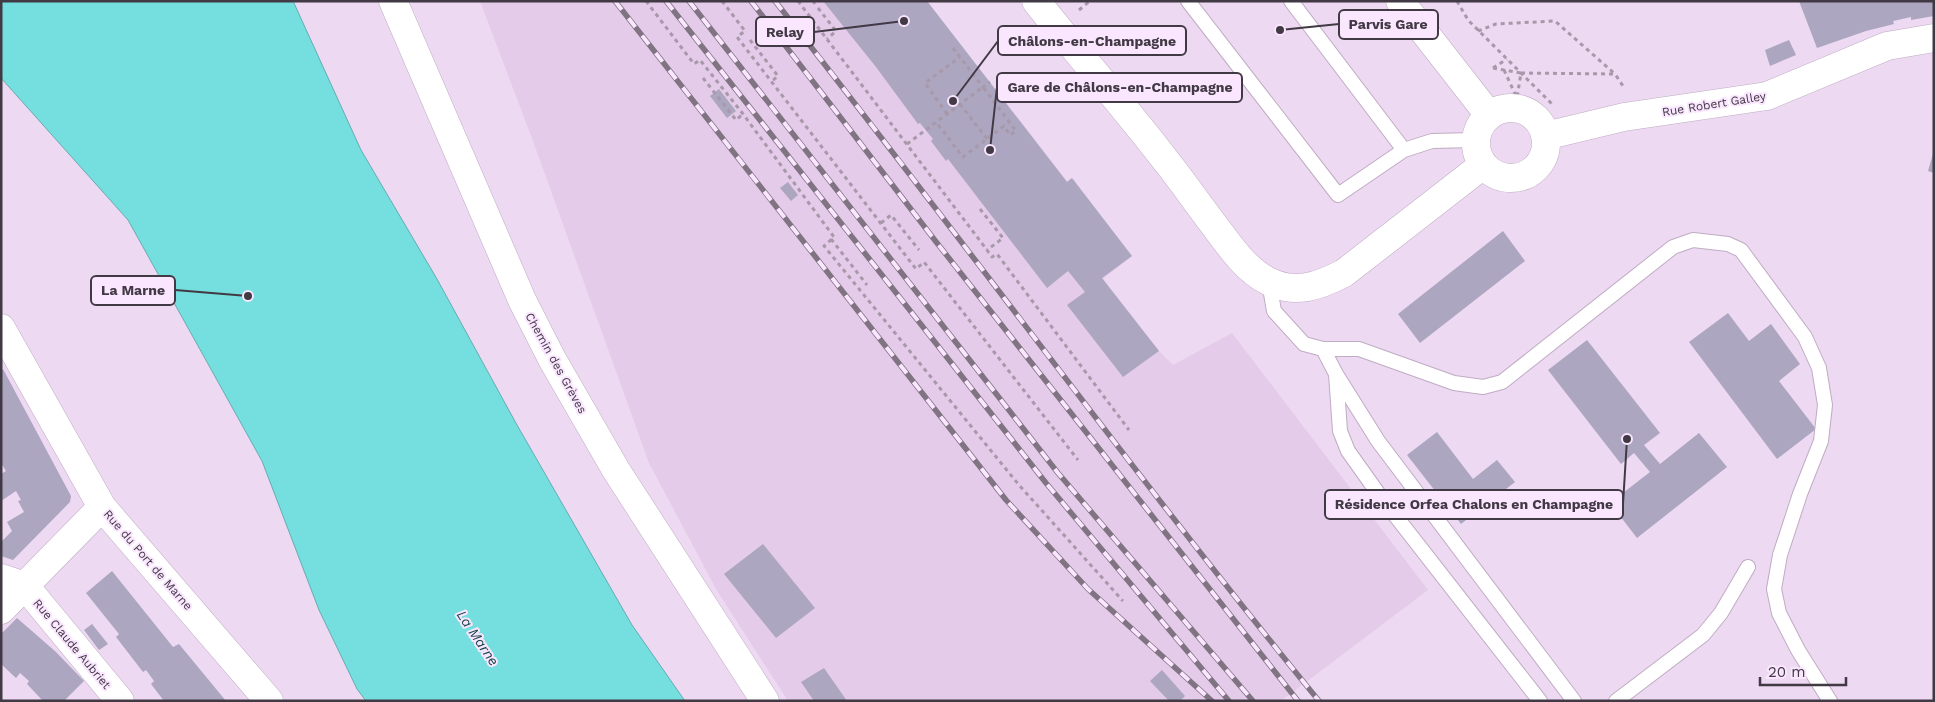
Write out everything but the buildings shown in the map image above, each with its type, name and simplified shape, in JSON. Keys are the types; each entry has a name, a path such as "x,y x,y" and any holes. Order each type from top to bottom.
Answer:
{"street":[{"name":"Chemin des Grèves","path":"393,1 522,300 552,359 616,470 765,701"},
{"path":"1036,1 1157,150 1231,248 1253,272 1269,282 1289,287 1307,288 1322,284 1344,273 1479,153"},
{"path":"1400,1 1489,115"},
{"name":"Rue Robert Galley","path":"1545,136 1624,117 1767,96 1887,46 1934,38"},
{"path":"1506,108 1523,110 1538,120 1545,136 1545,151 1539,165 1526,174 1511,178 1496,175 1479,153 1479,128 1489,115 1506,108"},
{"name":"Rue du Port de Marne","path":"1,328 102,508 269,701"},
{"path":"1,610 13,582 102,508"},
{"name":"Rue Claude Aubriet","path":"13,582 120,701"}],"lane":[{"path":"1188,1 1338,195 1404,150 1432,141 1479,153"},
{"path":"1291,1 1404,150"},
{"path":"1269,282 1274,311 1304,344 1322,349 1359,349 1454,383 1483,387 1502,382 1673,247 1693,240 1728,244 1741,250 1805,337 1820,368 1825,405 1821,441 1800,494 1780,555 1774,589 1779,613 1798,650 1830,701"},
{"path":"1322,349 1378,440 1574,701"},
{"path":"1336,374 1340,431 1348,451 1386,503 1540,701"},
{"path":"1616,701 1703,635 1721,613 1748,568"}],"path":[{"path":"646,1 694,64 700,60 743,114 834,237 824,246 1018,485 1123,601"},
{"path":"722,1 745,31 737,37 916,269 924,262 1078,460"},
{"path":"798,1 992,257 997,254 1129,430"},
{"path":"1457,1 1468,20 1478,31 1557,109"},
{"path":"818,8 836,31 827,39"},
{"path":"1478,31 1496,24 1555,21 1615,74 1629,94"},
{"path":"750,40 778,76 771,82"},
{"path":"936,122 963,157 1004,126 1010,135 1016,131 953,48"},
{"path":"947,114 925,83 960,57"},
{"path":"1488,71 1507,58"},
{"path":"1493,68 1521,72 1615,74"},
{"path":"1504,70 1517,98 1521,72"},
{"path":"703,78 736,120 743,114"},
{"path":"907,144 990,82"},
{"path":"960,104 987,139"},
{"path":"980,209 1003,238 987,250"},
{"path":"881,223 891,215 919,250"},
{"path":"831,239 867,285"}],"shaded area":[{"path":"480,1 927,1 1067,181 1072,178 1132,256 1103,279 1159,351 1173,365 1232,333 1428,590 1281,701 788,701 716,589 649,463 533,141"}],"water":[{"path":"1,1 293,1 361,150 437,279 517,425 632,625 685,701 366,701 357,689 319,610 262,461 128,220 1,78"}],"railway":[{"path":"615,1 1006,500 1088,589 1212,701"},
{"path":"666,1 1046,483 1229,701"},
{"path":"689,1 1058,473 1253,701"},
{"path":"751,1 937,243 1298,701"},
{"path":"775,1 1181,528 1319,701"}],"place":[{"name":"Relay","path":"904,21"},
{"name":"Parvis Gare","path":"1280,30"},
{"name":"Châlons-en-Champagne","path":"953,101"},
{"name":"Gare de Châlons-en-Champagne","path":"990,150"},
{"name":"La Marne","path":"248,296"},
{"name":"Résidence Orfea Chalons en Champagne","path":"1627,439"}]}
